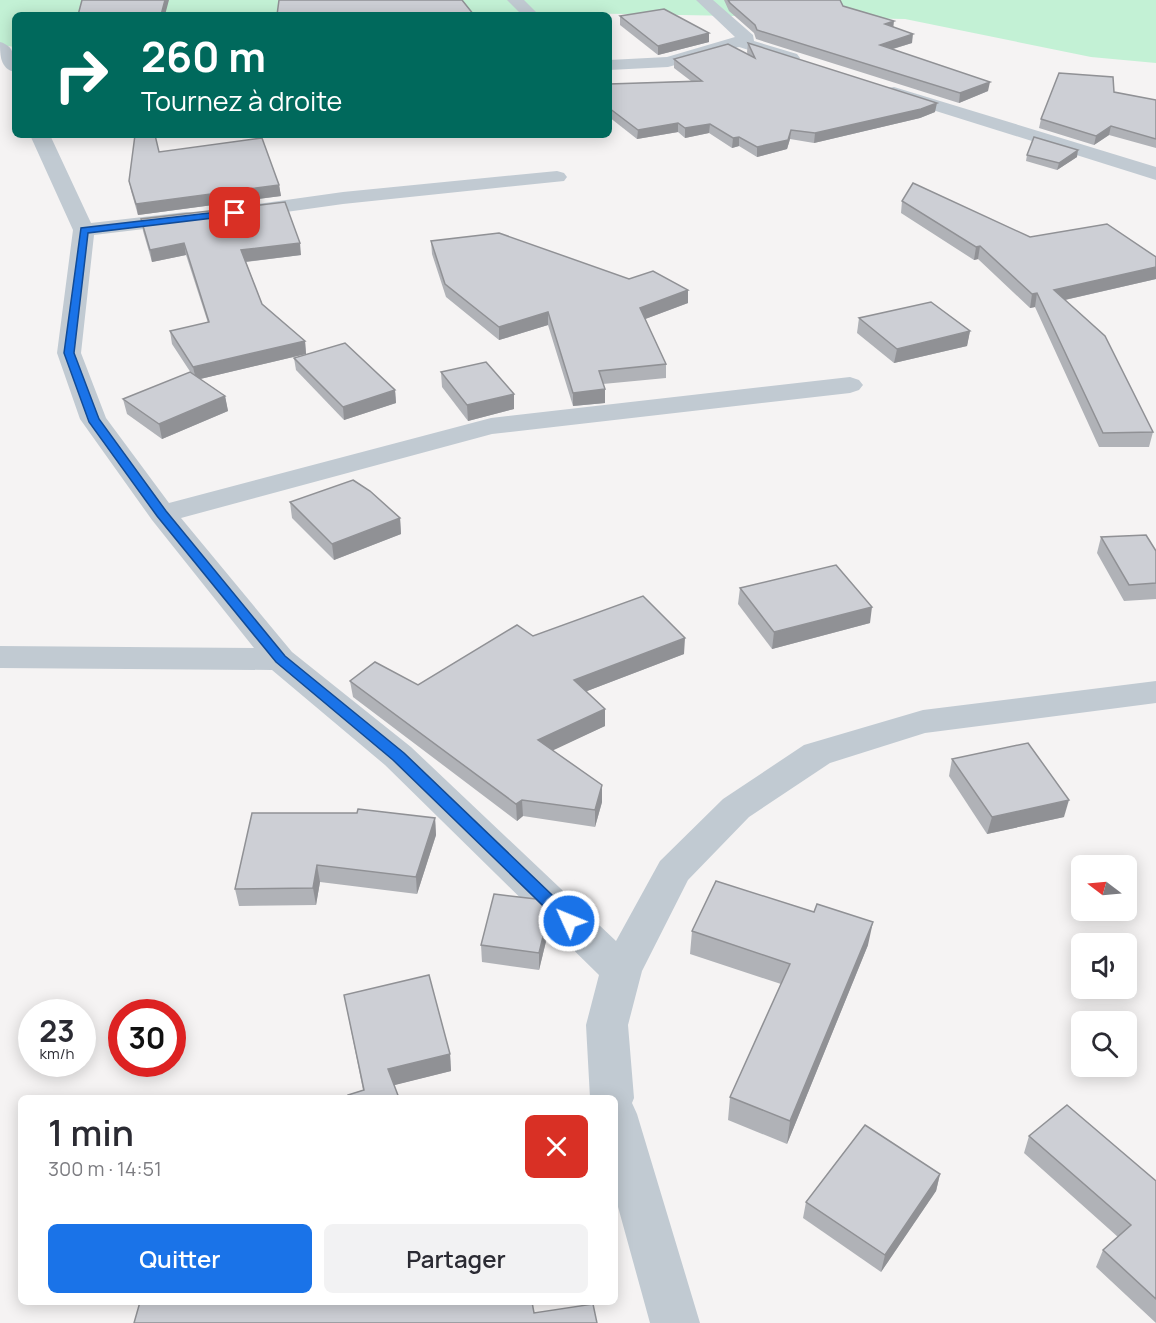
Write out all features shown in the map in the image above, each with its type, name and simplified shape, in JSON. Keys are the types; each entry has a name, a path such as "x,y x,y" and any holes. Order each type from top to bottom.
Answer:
{"street":[{"path":"515,0 528,12"},
{"path":"612,65 668,62 747,39 704,0"},
{"path":"738,41 805,63"},
{"path":"0,47 12,63"},
{"path":"882,88 1156,174"},
{"path":"41,138 84,230 69,353 93,419 162,514 280,659 398,756 621,971"},
{"path":"84,230 343,198 557,177"},
{"path":"162,514 491,426 850,385"},
{"path":"0,657 280,659"},
{"path":"612,1095 607,1025 621,971 674,871 736,808 817,754 923,722 1156,692"},
{"path":"618,1124 675,1323"}],"green space":[{"path":"0,0 1156,0 1156,63 1091,57 905,19 612,12 12,12 12,47 0,45"}],"building":[{"path":"82,0 165,0 162,12 79,12"},
{"path":"279,0 462,0 472,12 277,12"},
{"path":"728,0 840,0 843,6 894,21 885,24 913,34 880,45 990,82 960,93 757,30 755,25"},
{"path":"664,9 709,33 658,46 620,16"},
{"path":"748,43 937,103 921,109 815,133 791,130 788,140 757,147 739,137 733,138 710,124 685,128 678,123 638,130 612,110 612,84 702,81 674,59 728,44 755,58"},
{"path":"1059,73 1113,77 1114,92 1156,100 1156,139 1111,126 1096,136 1041,119"},
{"path":"1034,137 1078,150 1059,163 1027,155"},
{"path":"135,138 156,138 159,152 262,138 279,185 136,204 129,181"},
{"path":"913,183 1030,237 1107,224 1156,257 1156,267 1054,290 1105,336 1153,432 1103,433 1037,293 1032,294 980,246 976,247 902,201"},
{"path":"285,202 300,243 241,250 262,304 305,341 193,367 170,331 209,322 184,243 150,250 141,219"},
{"path":"499,233 629,279 653,271 688,290 640,308 666,364 599,371 605,389 573,393 548,312 499,327 445,284 431,241"},
{"path":"931,302 970,331 897,349 859,318"},
{"path":"345,343 395,390 343,407 294,358"},
{"path":"486,362 514,394 467,405 441,372"},
{"path":"190,372 225,396 159,424 123,399"},
{"path":"353,480 370,491 400,518 332,544 290,502"},
{"path":"1146,535 1156,551 1156,583 1129,585 1101,537"},
{"path":"836,565 872,607 774,632 740,588"},
{"path":"643,596 685,638 574,680 605,709 538,740 602,785 595,810 522,800 516,804 350,681 375,662 418,685 517,625 533,636"},
{"path":"1028,743 1069,800 992,817 952,759"},
{"path":"358,809 435,818 416,877 317,865 313,888 235,889 252,813 357,813"},
{"path":"716,881 814,912 817,904 873,922 790,1121 730,1097 790,964 692,931"},
{"path":"494,894 536,899 549,912 539,953 481,945"},
{"path":"429,975 450,1054 388,1069 398,1095 348,1095 364,1090 344,995"},
{"path":"1067,1105 1156,1181 1156,1299 1103,1250 1131,1225 1029,1136"},
{"path":"865,1125 940,1174 885,1255 806,1202"},
{"path":"139,1305 533,1305 534,1313 593,1305 597,1323 134,1323"}],"route":[{"path":"235,213 84,230 69,353 93,419 162,514 280,659 398,756 569,921"}]}
